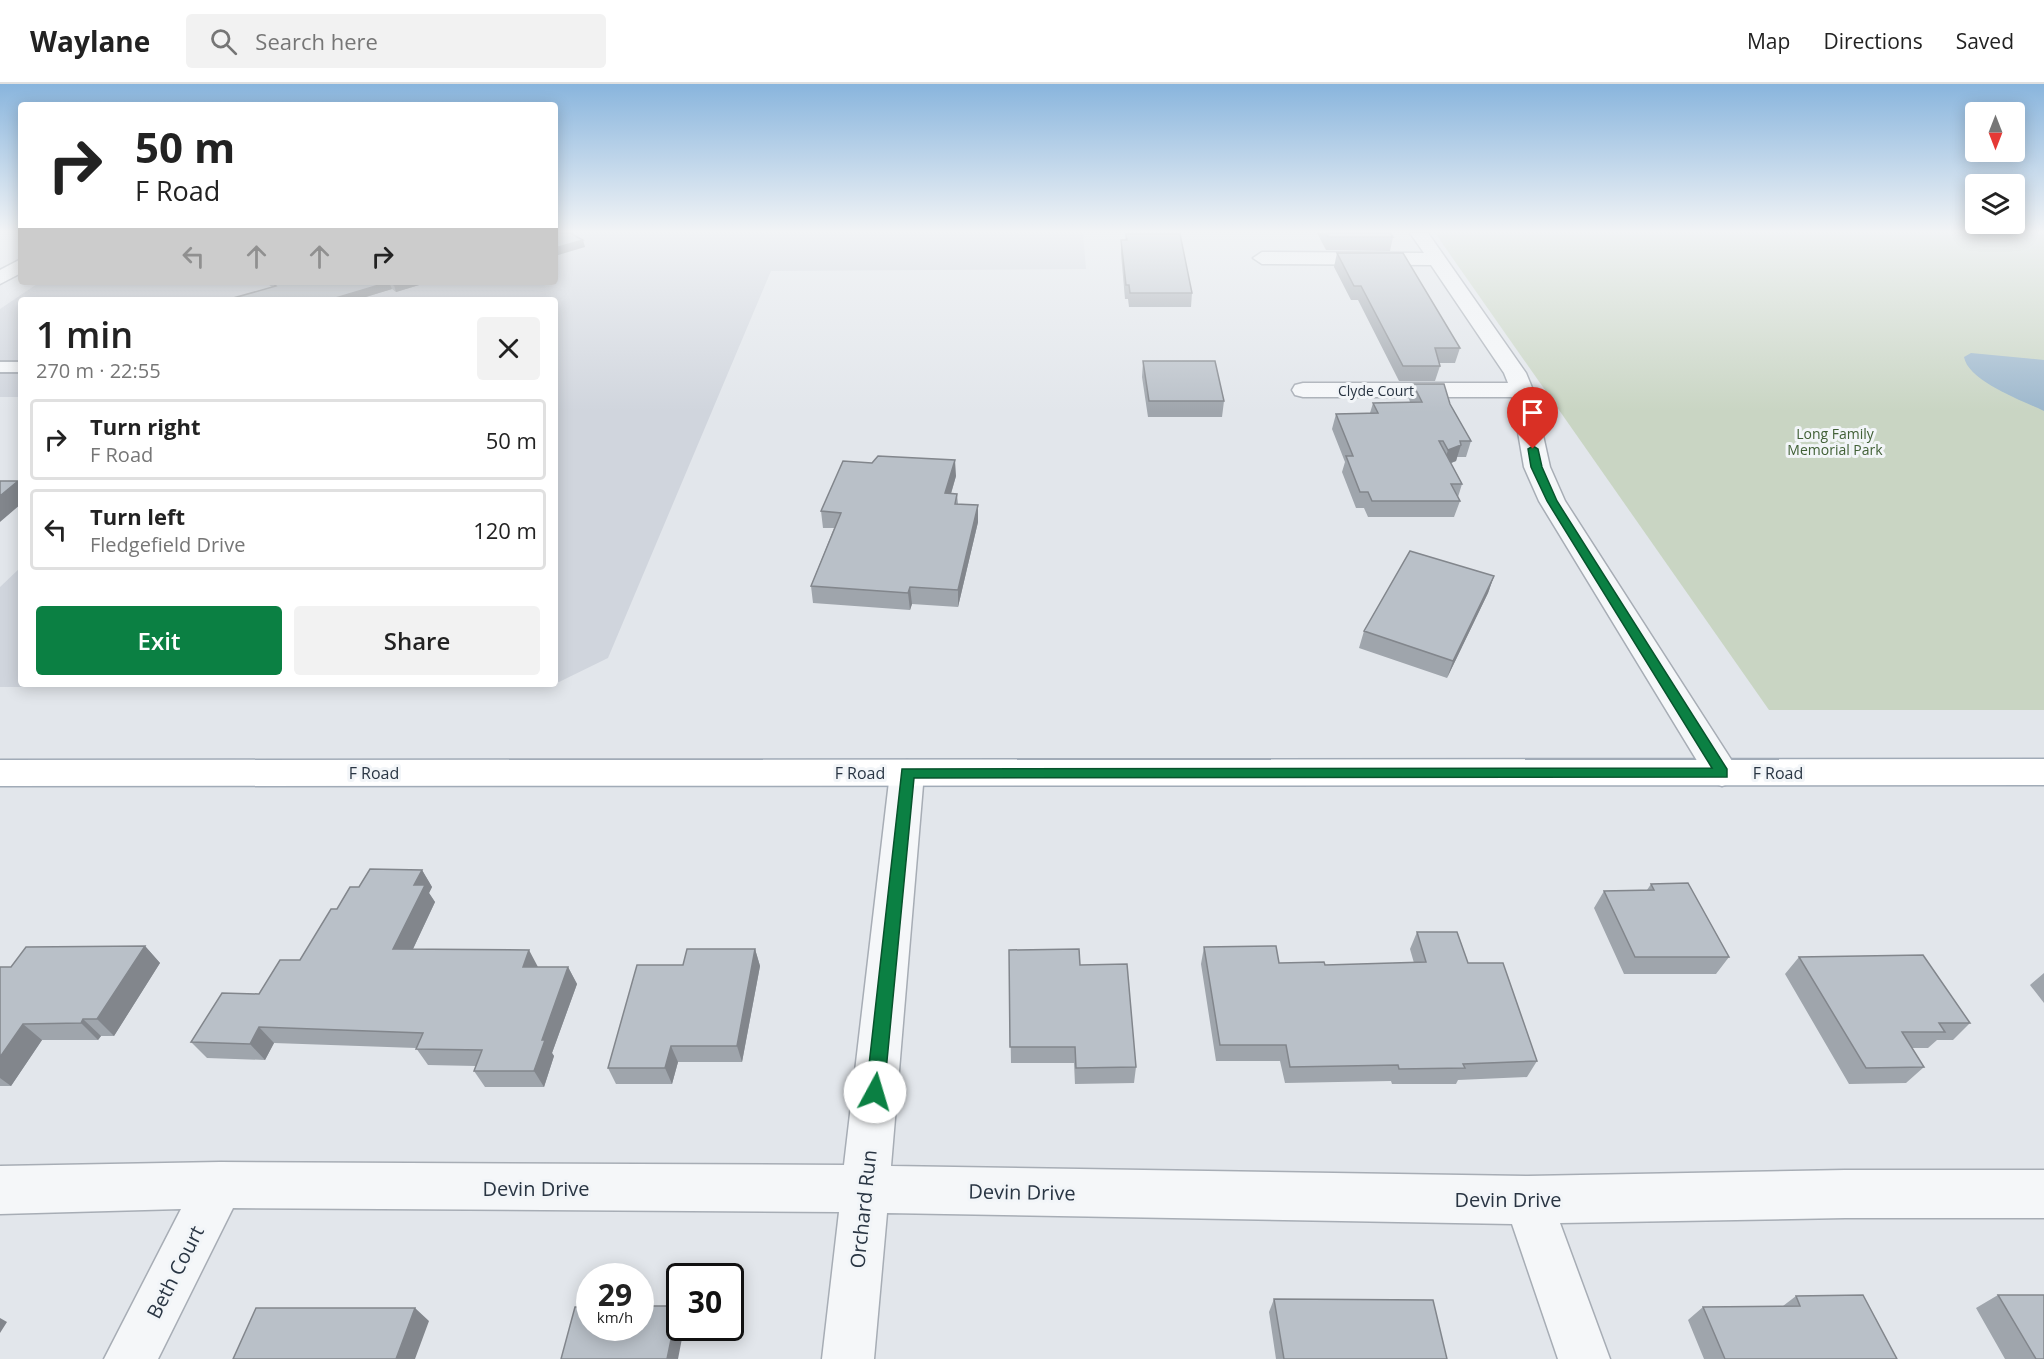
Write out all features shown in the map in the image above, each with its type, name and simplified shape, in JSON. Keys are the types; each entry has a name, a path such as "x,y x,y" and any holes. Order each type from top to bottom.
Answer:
{"main road":[{"name":"F Road","path":"0,773 2044,772"}],"street":[{"path":"1460,292 1515,373 1522,390 1537,467 1552,501 1722,773"},
{"name":"Clyde Court","path":"1303,390 1522,390"},
{"name":"Orchard Run","path":"848,1359 908,773"},
{"name":"Devin Drive","path":"0,1190 220,1185 865,1189 1528,1200 1845,1194 2044,1194"},
{"name":"Beth Court","path":"130,1359 220,1185"},
{"path":"1528,1200 1584,1359"}],"lane":[{"path":"0,367 18,367"}],"shaded area":[{"path":"24,292 762,292 608,658 559,682 558,297 18,297 18,397 0,397 0,309"},
{"path":"18,570 18,687 0,687 0,587"}],"green space":[{"name":"Long Family Memorial Park","path":"1477,292 2044,292 2044,710 1769,710"}],"water":[{"path":"1971,353 2044,360 2044,411 2011,396 1975,374 1964,357"}],"building":[{"path":"253,292 354,292 339,297 237,297"},
{"path":"1130,292 1192,293 1130,293"},
{"path":"1364,292 1427,292 1460,348 1435,348 1440,366 1403,366"},
{"path":"1143,361 1215,361 1224,401 1149,401"},
{"path":"1413,384 1444,384 1450,404 1471,441 1460,441 1461,445 1448,450 1443,441 1439,441 1462,484 1451,484 1460,501 1372,501 1368,492 1360,492 1346,456 1353,456 1336,414 1378,413 1373,403 1422,402"},
{"path":"878,456 955,460 945,493 957,494 955,504 978,505 958,590 910,587 908,593 811,586 841,513 821,511 843,461 872,463"},
{"path":"0,481 18,481 0,496"},
{"path":"1410,551 1494,576 1453,661 1364,631"},
{"path":"370,869 422,870 414,885 425,885 393,949 529,950 523,967 568,967 542,1040 545,1040 534,1071 474,1071 482,1050 416,1049 423,1033 259,1027 250,1044 191,1042 222,993 259,994 280,960 300,960 331,909 337,909 350,887 359,887"},
{"path":"1688,883 1729,957 1635,957 1604,891 1654,890 1651,884"},
{"path":"1417,932 1457,932 1468,963 1503,963 1537,1061 1463,1064 1465,1068 1399,1069 1398,1065 1290,1067 1286,1045 1220,1045 1204,947 1276,946 1279,963 1324,962 1325,965 1426,962"},
{"path":"145,946 97,1019 83,1019 81,1023 23,1024 0,1057 0,967 11,967 26,947"},
{"path":"687,949 755,949 737,1046 671,1046 665,1068 608,1068 637,965 683,965"},
{"path":"1079,949 1080,965 1127,964 1136,1067 1076,1068 1075,1047 1010,1047 1009,950"},
{"path":"1923,955 1970,1023 1939,1023 1945,1032 1902,1032 1924,1067 1866,1068 1799,957"},
{"path":"1863,1295 1897,1359 1725,1359 1703,1307 1800,1306 1796,1296"},
{"path":"1998,1295 2044,1295 2044,1359 2036,1359"},
{"path":"1274,1299 1433,1300 1447,1359 1284,1359"},
{"path":"654,1306 666,1306 666,1341 671,1341 667,1359 561,1359 575,1307 576,1341 654,1341"},
{"path":"256,1308 415,1308 396,1359 233,1359"}],"route":[{"path":"875,1092 908,773 1722,773 1552,501 1537,467 1533,449"}]}
